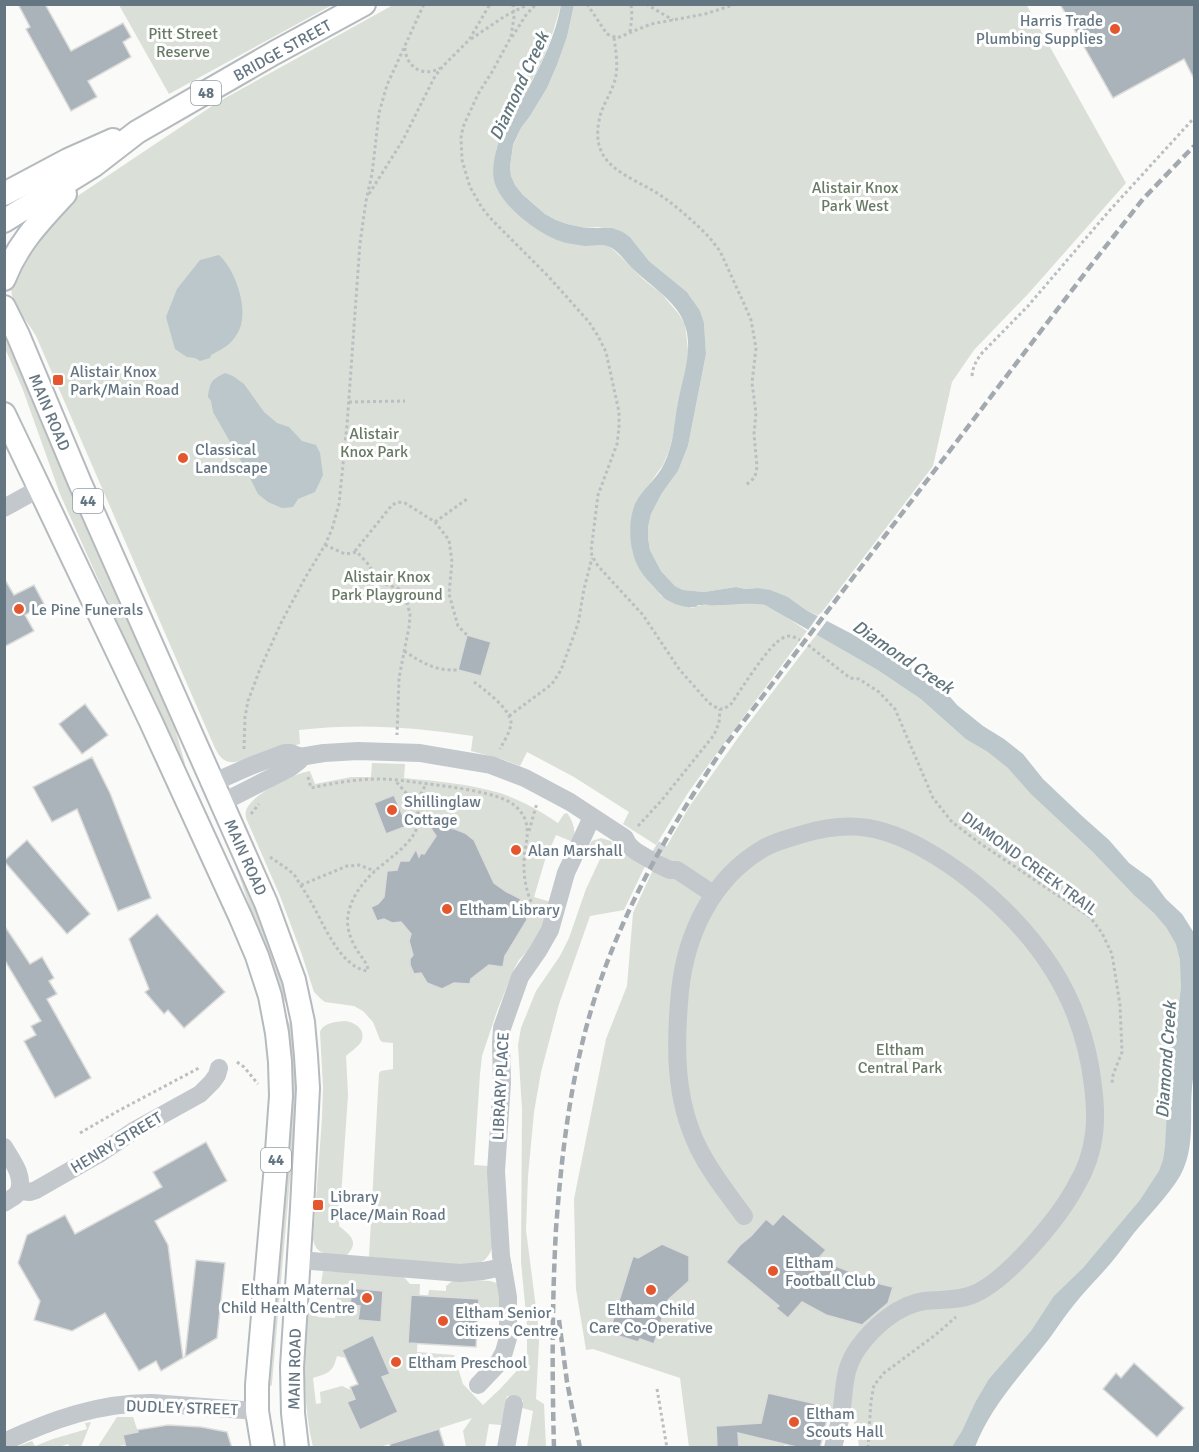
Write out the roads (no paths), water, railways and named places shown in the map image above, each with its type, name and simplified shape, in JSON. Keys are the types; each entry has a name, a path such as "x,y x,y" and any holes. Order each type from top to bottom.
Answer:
{"main road":[{"name":"BRIDGE STREET","path":"4,221 78,176 137,132 364,4"},
{"name":"BRIDGE STREET","path":"4,194 85,152 137,132"},
{"path":"4,279 17,251 30,231 65,194 78,176"},
{"name":"MAIN ROAD","path":"4,307 266,903 294,980 303,1022 308,1088 292,1367 293,1413 297,1448"},
{"name":"MAIN ROAD","path":"4,414 244,926 270,996 279,1052 281,1096 257,1385 257,1411 263,1448"},
{"path":"189,806 205,808 217,793"},
{"path":"270,996 303,1022"},
{"path":"257,1411 293,1413"}],"street":[{"path":"4,508 40,488"},
{"path":"217,793 245,769 285,753 300,757 340,752 396,752 490,765 544,788 625,838 635,852 671,860 677,870 714,894"},
{"path":"217,793 290,768 300,757"},
{"name":"LIBRARY PLACE","path":"478,1385 497,1365 508,1338 508,1297 503,1267 496,1171 502,1083 502,1028 520,977 550,930 566,873 592,817"},
{"path":"744,1216 708,1165 691,1132 679,1089 677,1021 682,976 689,943 700,917 714,894 746,860 766,847 788,838 833,827 858,826 884,831 917,845 956,869 986,892 1016,921 1044,955 1065,989 1081,1028 1091,1067 1095,1102 1094,1134 1085,1167 1066,1202 1028,1250 1004,1273 988,1286 963,1298 924,1301 898,1311 865,1338 846,1372 842,1412 833,1448"},
{"name":"HENRY STREET","path":"12,1197 36,1190 200,1094 212,1082 219,1068"},
{"path":"4,1147 20,1176 21,1184 12,1197"},
{"path":"299,1260 460,1273 503,1267"},
{"name":"DUDLEY STREET","path":"4,1442 59,1420 113,1405 153,1403 257,1411"},
{"path":"506,1448 514,1404"}],"tunnel":[{"path":"654,849 662,854"}],"railway":[{"path":"554,1448 553,1338 556,1229 561,1168 570,1107 581,1047 598,988 637,894 669,834 724,747 1095,260 1143,199 1194,146"},
{"path":"559,1320 567,1382 580,1448"}],"place":[{"name":"Harris Trade Plumbing Supplies","path":"1115,29"},
{"name":"Alistair Knox Park/Main Road","path":"58,380"},
{"name":"Classical Landscape","path":"183,458"},
{"name":"Le Pine Funerals","path":"19,609"},
{"name":"Shillinglaw Cottage","path":"392,810"},
{"name":"Alan Marshall","path":"516,850"},
{"name":"Eltham Library","path":"447,909"},
{"name":"Library Place/Main Road","path":"318,1205"},
{"name":"Eltham Football Club","path":"773,1271"},
{"name":"Eltham Child Care Co-Operative","path":"651,1290"},
{"name":"Eltham Maternal Child Health Centre","path":"367,1298"},
{"name":"Eltham Senior Citizens Centre","path":"443,1321"},
{"name":"Eltham Preschool","path":"396,1362"},
{"name":"Eltham Scouts Hall","path":"794,1422"}],"park label":[{"name":"Pitt Street Reserve","path":"183,42"},
{"name":"Alistair Knox Park West","path":"855,196"},
{"name":"Alistair Knox Park","path":"374,442"},
{"name":"Alistair Knox Park Playground","path":"387,585"},
{"name":"Eltham Central Park","path":"900,1058"}],"water label":[{"name":"Diamond Creek","path":"519,86"},
{"name":"Diamond Creek","path":"903,657"},
{"name":"Diamond Creek","path":"1166,1060"}]}
